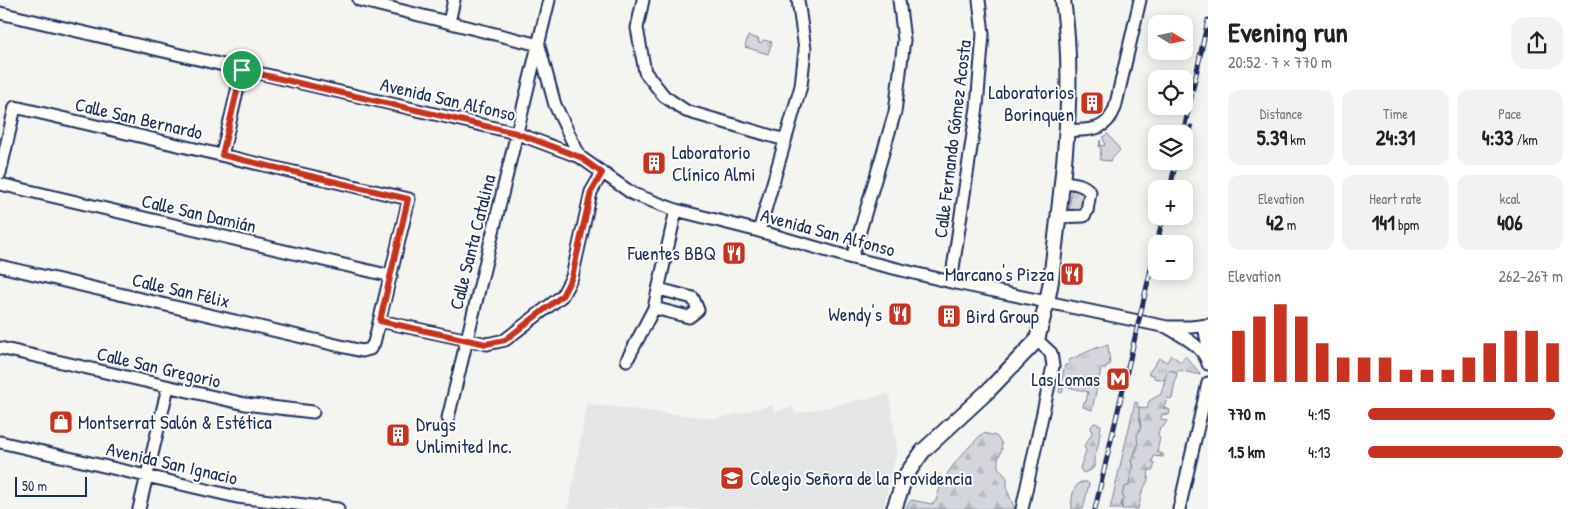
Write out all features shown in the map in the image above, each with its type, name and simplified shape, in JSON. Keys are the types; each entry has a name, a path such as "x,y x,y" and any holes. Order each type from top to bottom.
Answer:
{"main road":[{"path":"894,509 906,475 923,451 989,390 1037,340 1048,302 1067,131 1070,76 1063,0"}],"street":[{"path":"362,0 539,44 555,105 580,157"},
{"path":"449,22 454,0"},
{"name":"Calle Santa Catalina","path":"448,418 549,0"},
{"path":"643,0 637,28 645,72 664,96 686,112 785,140"},
{"path":"759,231 801,86 805,49 798,0"},
{"path":"852,258 895,112 904,40 899,0"},
{"name":"Calle Fernando Gómez Acosta","path":"951,282 977,107 983,34 979,0"},
{"path":"1067,131 1096,129 1104,125 1111,118 1116,105 1140,0"},
{"name":"Avenida San Alfonso","path":"0,13 516,133 580,157 633,194 676,210 759,231 852,258 951,282 1167,327"},
{"path":"222,155 242,70"},
{"name":"Calle San Bernardo","path":"0,173 15,107 408,199 391,276"},
{"path":"391,276 380,321 466,341 486,344 505,340 562,296 572,277 591,192 602,173"},
{"path":"1058,216 1084,216 1087,212 1090,198 1090,192 1086,187 1079,184 1061,182"},
{"name":"Calle San Damián","path":"0,184 391,276"},
{"path":"627,360 654,308 676,210"},
{"name":"Calle San Félix","path":"0,266 354,349 370,348 374,343 380,321"},
{"path":"654,308 689,317 698,310 693,298 659,289"},
{"path":"1167,327 1206,325 1208,347"},
{"path":"1167,327 1202,351 1208,364"},
{"path":"1022,509 1053,366 1051,353 1037,340"},
{"name":"Calle San Gregorio","path":"0,348 245,404 312,412"},
{"path":"1179,509 1208,382"},
{"path":"139,509 168,387"},
{"name":"Avenida San Ignacio","path":"0,442 237,496 338,509"}],"shaded area":[{"name":"Colegio Señora de la Providencia","path":"889,394 897,449 883,509 568,509 587,404 716,419 772,405 774,412 793,407 795,414"}],"green space":[{"path":"748,36 759,39 758,42 761,43 763,40 772,42 768,54 745,47"},
{"path":"1108,134 1120,150 1110,161 1100,160 1100,140 1101,146 1105,145 1103,137"},
{"path":"1072,189 1085,190 1084,211 1069,211"},
{"path":"1108,345 1110,365 1107,365 1106,369 1101,369 1092,410 1083,407 1088,392 1064,386 1062,393 1059,392 1065,365 1069,365 1069,360 1096,348"},
{"path":"1171,355 1181,362 1185,356 1200,375 1178,370 1166,375 1165,380 1154,378 1154,375 1148,374 1159,358 1167,362"},
{"path":"1169,370 1177,372 1172,399 1167,398 1164,408 1170,410 1169,415 1162,414 1161,419 1167,421 1163,427 1160,427 1158,436 1160,438 1157,452 1163,454 1163,457 1154,456 1152,462 1155,463 1153,470 1149,470 1148,480 1142,492 1138,509 1122,509 1124,498 1122,494 1125,487 1129,486 1131,470 1133,468 1131,460 1138,448 1137,435 1141,427 1140,407 1147,409 1149,401 1161,394"},
{"path":"1135,402 1138,403 1137,407 1140,407 1141,432 1131,460 1133,468 1131,470 1129,486 1125,487 1123,492 1122,509 1110,509"},
{"path":"1094,423 1101,425 1094,467 1083,473 1080,468 1086,451 1084,446 1092,434 1091,427"},
{"path":"983,433 996,436 1001,442 1002,449 998,459 998,467 1007,478 1007,490 1015,509 905,509 911,500 932,504 936,501 948,472"},
{"path":"1081,482 1089,484 1083,509 1072,509 1074,490"}],"railway":[{"path":"1185,125 1208,20"},
{"path":"1172,180 1174,170"},
{"path":"1159,235 1161,225"},
{"path":"1095,509 1148,280"}],"place":[{"name":"Laboratorios Borinquen","path":"1092,103"},
{"name":"Laboratorio Clínico Almi","path":"654,163"},
{"name":"Fuentes BBQ","path":"734,253"},
{"name":"Marcano's Pizza","path":"1072,274"},
{"name":"Wendy's","path":"900,314"},
{"name":"Bird Group","path":"949,316"},
{"name":"Las Lomas","path":"1118,379"},
{"name":"Montserrat Salón & Estética","path":"61,422"},
{"name":"Drugs Unlimited Inc.","path":"398,435"},
{"name":"Colegio Señora de la Providencia","path":"732,478"}],"route":[{"path":"242,70 516,133 580,157 602,173 591,192 572,277 562,296 505,340 486,344 380,321 408,199 222,155 242,70"}]}
